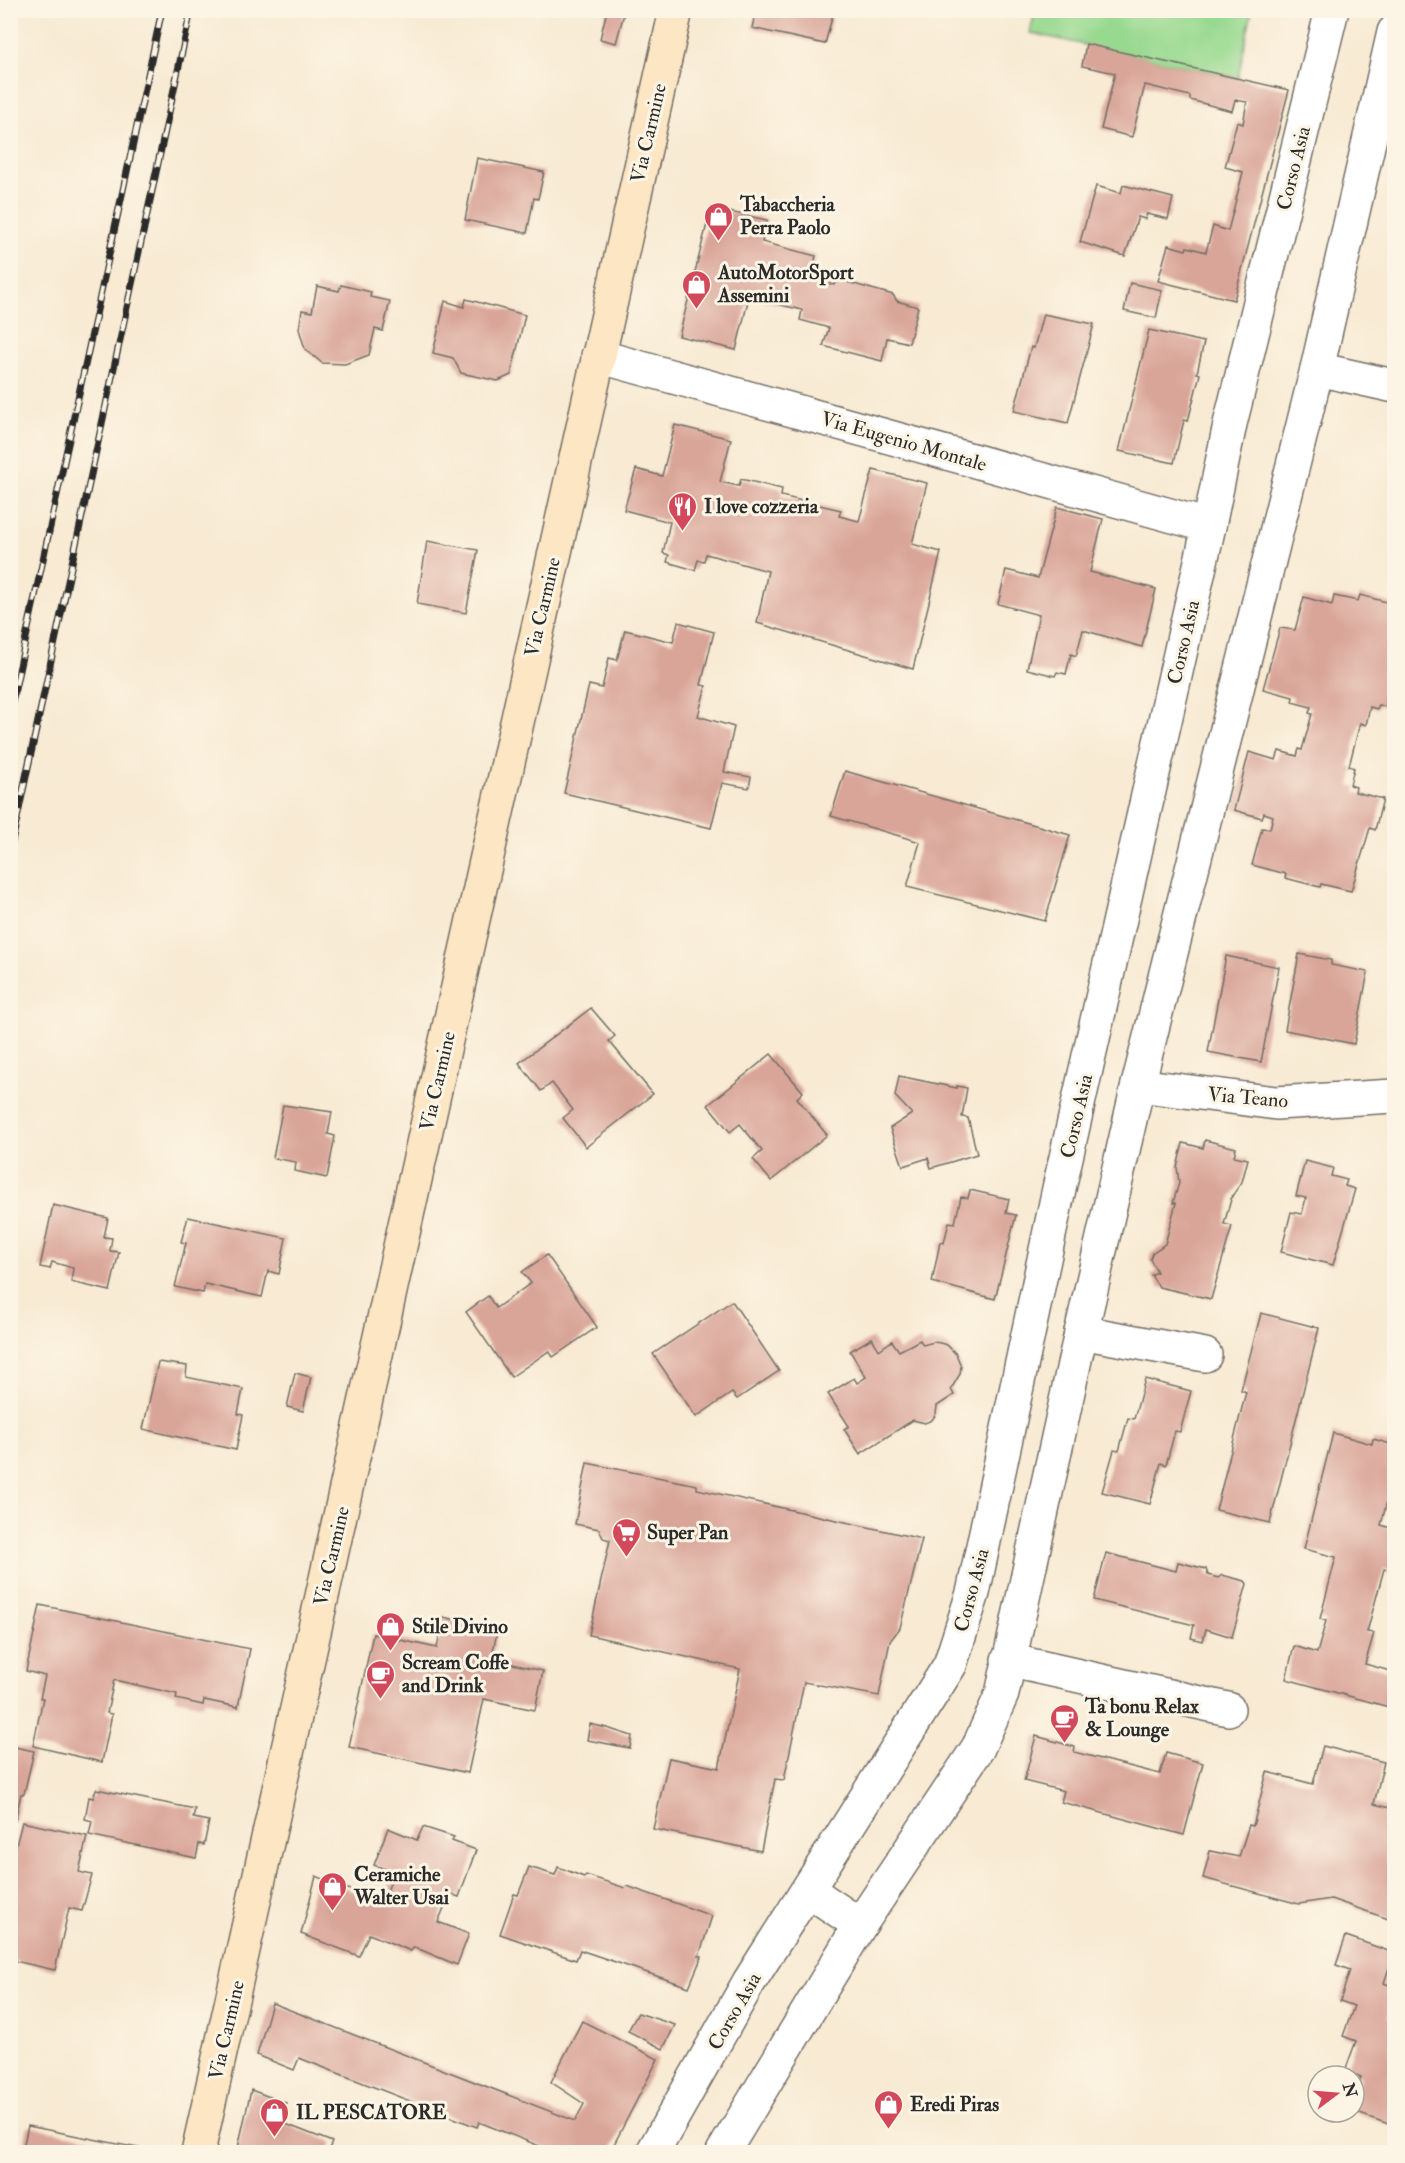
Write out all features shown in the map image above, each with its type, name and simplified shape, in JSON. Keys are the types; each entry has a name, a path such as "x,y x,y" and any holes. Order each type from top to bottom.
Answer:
{"main road":[{"name":"Via Carmine","path":"198,2152 676,10"}],"street":[{"name":"Corso Asia","path":"653,2152 749,1982 950,1665 973,1593 1060,1184 1230,424 1332,10"},
{"path":"723,2152 860,1925 978,1748 1002,1694 1138,1085 1317,369 1391,65 1395,32"},
{"name":"Via Eugenio Montale","path":"598,356 1209,526"},
{"path":"1317,369 1395,386"},
{"name":"Via Teano","path":"1138,1085 1276,1103 1395,1096"},
{"path":"1081,1332 1205,1355"},
{"path":"1008,1660 1228,1709"},
{"path":"808,1890 860,1925"}],"green space":[{"path":"1035,11 1252,11 1238,78 1030,33"}],"building":[{"path":"607,10 625,10 616,43 600,39"},
{"path":"756,10 834,10 825,44 752,28"},
{"path":"1086,44 1289,90 1234,300 1158,281 1168,245 1206,252 1213,226 1228,231 1243,172 1225,167 1237,122 1243,124 1247,102 1235,100 1232,111 1190,100 1190,96 1145,85 1132,137 1101,129 1115,73 1082,66"},
{"path":"477,158 544,172 538,199 534,198 527,233 465,220"},
{"path":"1123,185 1173,198 1168,219 1147,214 1145,219 1138,217 1125,256 1080,242 1096,186 1121,193"},
{"path":"711,208 767,220 762,242 816,256 810,279 834,285 840,280 893,295 897,301 918,307 909,343 887,338 882,361 823,346 829,328 800,320 802,310 749,297 736,350 679,336"},
{"path":"1130,283 1162,290 1156,318 1124,311"},
{"path":"341,285 371,292 370,297 390,301 383,331 375,329 369,355 345,364 322,363 305,349 299,329 302,310 312,312 317,286 339,291"},
{"path":"466,299 525,315 511,375 498,381 461,373 453,358 433,353 445,301 464,307"},
{"path":"1043,314 1094,324 1068,423 1014,411 1031,347 1034,348"},
{"path":"1149,330 1204,342 1197,373 1200,374 1188,421 1184,420 1174,463 1119,451"},
{"path":"675,425 731,439 720,482 739,486 741,479 782,489 781,496 841,510 839,516 859,521 873,470 927,483 912,544 941,552 913,669 757,623 768,571 706,554 704,561 698,560 695,570 667,562 669,555 663,553 670,522 624,510 636,469 662,476"},
{"path":"1057,507 1103,519 1090,572 1156,589 1142,647 1083,630 1076,656 1071,654 1066,674 1057,672 1055,676 1027,669 1039,615 998,604 1006,570 1038,578"},
{"path":"427,541 478,550 466,613 417,604"},
{"path":"1360,595 1394,604 1391,622 1394,623 1394,630 1390,648 1394,649 1394,709 1379,705 1377,709 1370,707 1366,725 1360,723 1349,766 1354,768 1350,785 1356,787 1355,792 1383,799 1375,830 1370,828 1351,891 1321,884 1320,887 1285,878 1286,874 1252,865 1262,828 1270,829 1273,816 1264,813 1262,818 1234,810 1249,752 1276,760 1279,751 1297,756 1299,749 1302,750 1312,714 1309,713 1311,707 1292,702 1293,697 1263,689 1280,628 1295,630 1304,597 1332,605 1334,596 1358,601"},
{"path":"678,622 714,632 701,685 706,686 698,716 734,727 724,772 751,777 749,788 722,783 711,828 564,793 589,685 602,688 609,658 617,660 625,630 673,642"},
{"path":"845,771 1070,835 1045,921 907,887 920,842 831,816"},
{"path":"1299,954 1331,960 1331,965 1368,972 1354,1044 1285,1030"},
{"path":"1226,956 1279,967 1261,1062 1208,1052"},
{"path":"591,1008 615,1036 609,1041 653,1094 586,1147 563,1118 573,1110 552,1083 541,1091 519,1063"},
{"path":"771,1054 803,1092 797,1098 827,1135 771,1181 753,1159 762,1151 740,1124 730,1132 708,1105"},
{"path":"899,1076 967,1088 962,1117 968,1118 977,1154 931,1168 928,1158 903,1166 890,1128 912,1114 895,1096"},
{"path":"283,1105 332,1112 328,1134 335,1136 327,1178 295,1171 296,1162 273,1158"},
{"path":"1205,1140 1236,1148 1234,1156 1248,1159 1242,1182 1232,1196 1224,1224 1232,1226 1211,1299 1159,1287 1151,1275 1157,1272 1150,1259 1152,1253 1165,1244 1176,1203 1173,1203 1179,1183 1177,1167 1183,1143 1203,1148"},
{"path":"1305,1161 1333,1168 1331,1176 1347,1180 1345,1186 1355,1189 1333,1265 1281,1252 1291,1212 1302,1214 1306,1198 1296,1196"},
{"path":"970,1190 1009,1199 1006,1213 1016,1215 995,1299 932,1282 940,1242 944,1243 949,1222 955,1223 961,1197 968,1198"},
{"path":"53,1205 108,1218 104,1237 112,1238 110,1251 119,1252 110,1291 71,1282 73,1268 52,1262 50,1269 40,1267"},
{"path":"188,1217 286,1238 279,1274 268,1271 262,1297 205,1284 203,1293 175,1287 186,1243 181,1242"},
{"path":"547,1255 597,1327 553,1357 549,1351 511,1377 466,1312 488,1296 496,1308 531,1283 522,1272"},
{"path":"732,1301 779,1371 737,1399 732,1393 696,1417 653,1354"},
{"path":"1261,1313 1319,1328 1270,1523 1216,1510 1246,1392 1241,1390"},
{"path":"872,1338 879,1350 892,1341 899,1351 920,1340 923,1345 934,1342 947,1345 956,1354 961,1366 960,1374 951,1389 954,1395 937,1406 932,1420 925,1423 913,1420 860,1454 844,1429 849,1426 828,1394 854,1378 857,1383 866,1377 850,1351"},
{"path":"158,1362 187,1366 186,1377 243,1389 238,1414 243,1415 236,1450 143,1429"},
{"path":"295,1373 311,1377 303,1411 287,1407"},
{"path":"1145,1379 1191,1391 1180,1432 1175,1431 1166,1465 1161,1463 1150,1504 1102,1492 1114,1450 1119,1451 1128,1418 1134,1419"},
{"path":"1333,1433 1372,1444 1373,1439 1391,1444 1394,1473 1381,1525 1394,1529 1394,1571 1384,1569 1367,1632 1374,1633 1365,1664 1394,1672 1389,1707 1286,1679 1294,1646 1317,1653 1326,1621 1320,1619 1336,1557 1304,1549"},
{"path":"587,1463 697,1485 697,1489 922,1539 900,1628 890,1641 879,1696 804,1682 784,1780 775,1779 761,1851 653,1829 669,1758 719,1768 740,1669 589,1635 610,1540 603,1538 599,1529 575,1524"},
{"path":"1106,1553 1176,1571 1178,1562 1206,1569 1208,1575 1218,1578 1222,1575 1245,1581 1247,1584 1232,1637 1206,1629 1203,1641 1191,1638 1194,1625 1094,1600"},
{"path":"40,1605 250,1649 238,1707 204,1700 203,1705 176,1699 177,1694 114,1680 107,1713 112,1714 102,1762 33,1746 45,1676 26,1671"},
{"path":"443,1617 498,1629 491,1659 543,1671 535,1710 484,1699 468,1773 349,1747 373,1634 437,1648"},
{"path":"590,1724 632,1736 630,1748 587,1740"},
{"path":"1036,1736 1075,1747 1074,1752 1160,1774 1166,1753 1203,1763 1184,1835 1061,1802 1064,1791 1024,1781"},
{"path":"10,1746 34,1751 15,1821 10,1820"},
{"path":"1323,1746 1384,1762 1374,1804 1394,1809 1394,1843 1391,1856 1394,1857 1394,1921 1331,1899 1299,1904 1203,1878 1210,1851 1239,1857 1249,1825 1253,1826 1267,1772 1313,1784"},
{"path":"96,1789 195,1809 193,1818 209,1821 204,1845 199,1844 196,1858 89,1835 92,1821 85,1819 89,1797 93,1798"},
{"path":"22,1822 87,1836 79,1872 92,1875 82,1911 69,1908 55,1970 10,1960 10,1869"},
{"path":"423,1827 454,1837 452,1841 476,1850 459,1897 450,1894 438,1922 469,1934 457,1965 414,1947 411,1951 369,1934 359,1956 301,1934 316,1876 383,1903 394,1872 374,1865 388,1828 417,1840"},
{"path":"529,1867 555,1875 558,1867 584,1877 586,1875 625,1888 627,1886 712,1916 699,1956 702,1956 689,1987 580,1950 576,1960 500,1934 514,1894 518,1895"},
{"path":"1346,1936 1394,1953 1384,1983 1394,1987 1394,1998 1388,2018 1394,2021 1394,2042 1391,2054 1394,2055 1394,2077 1390,2088 1394,2089 1394,2126 1366,2116 1366,2064 1348,2064 1356,2041 1343,2036 1354,2006 1340,2001 1350,1970 1336,1965"},
{"path":"272,2003 575,2121 584,2104 551,2082 582,2021 658,2059 610,2152 545,2152 547,2149 479,2122 477,2127 299,2058 294,2070 257,2055"},
{"path":"638,2013 675,2025 663,2049 628,2031"},
{"path":"251,2090 286,2103 278,2121 332,2142 328,2152 237,2152"},
{"path":"28,2126 143,2149 142,2152 22,2152"}],"railway":[{"path":"10,712 162,10"},
{"path":"10,851 191,10"}],"place":[{"name":"Tabaccheria Perra Paolo","path":"719,242"},
{"name":"AutoMotorSport Assemini","path":"697,310"},
{"name":"I love cozzeria","path":"683,532"},
{"name":"Super Pan","path":"626,1558"},
{"name":"Stile Divino","path":"391,1652"},
{"name":"Scream Coffe and Drink","path":"381,1700"},
{"name":"Ta bonu Relax & Lounge","path":"1064,1744"},
{"name":"Ceramiche Walter Usai","path":"333,1912"},
{"name":"Eredi Piras","path":"889,2130"},
{"name":"IL PESCATORE","path":"275,2138"}]}
